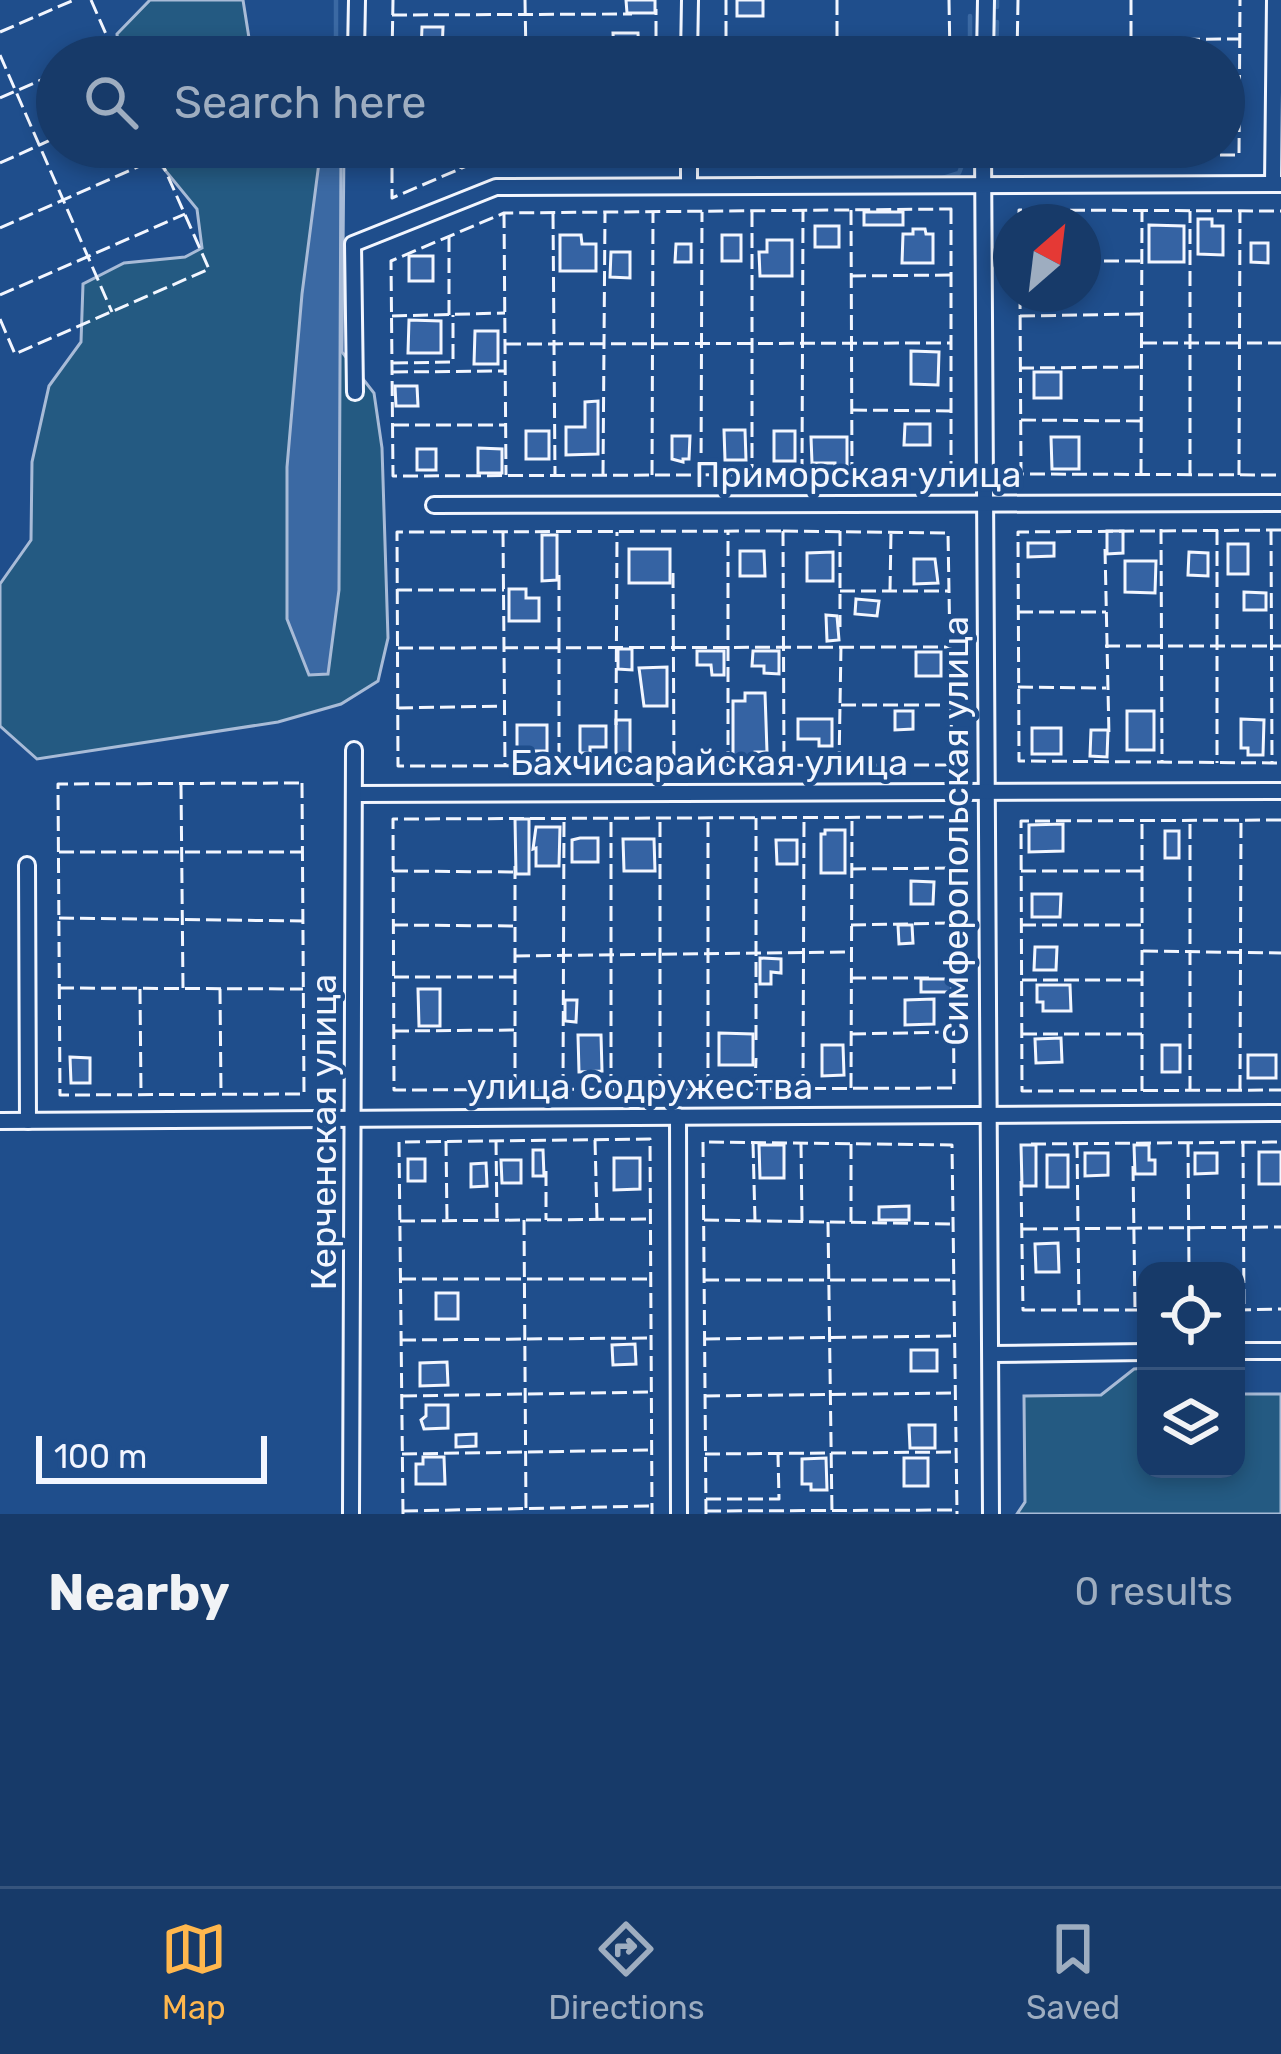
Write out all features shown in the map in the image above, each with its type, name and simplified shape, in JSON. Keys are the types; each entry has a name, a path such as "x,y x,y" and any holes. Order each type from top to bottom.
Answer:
{"street":[{"path":"356,36 357,0"},
{"path":"689,36 690,0"},
{"path":"985,36 986,0"},
{"path":"356,392 353,244 496,187 1277,184 1275,0"},
{"path":"689,168 689,185"},
{"name":"Симферопольская улица","path":"982,168 991,1514"},
{"name":"Приморская улица","path":"434,505 1281,503"},
{"name":"Керченская улица","path":"351,1514 354,750"},
{"name":"Бахчисарайская улица","path":"354,794 1281,791"},
{"path":"27,865 28,1121"},
{"name":"улица Содружества","path":"0,1121 1281,1113"},
{"path":"678,1116 679,1514"},
{"path":"1245,1351 1281,1351"},
{"path":"991,1354 1137,1352"}],"shaded area":[{"path":"150,0 243,0 249,36 117,36"},
{"path":"163,168 344,168 342,352 374,393 382,448 388,638 378,681 341,704 278,722 37,759 0,726 0,584 31,540 32,462 49,386 81,342 83,284 124,263 185,257 202,248 197,209"},
{"path":"318,168 341,168 339,590 328,674 309,675 287,619 287,467"},
{"path":"1134,1369 1137,1478 1245,1478 1245,1394 1281,1394 1281,1514 1017,1514 1025,1502 1024,1396 1101,1395"}],"building":[{"path":"626,0 655,0 655,13 627,13"},
{"path":"737,0 763,0 763,16 737,16"},
{"path":"422,27 443,27 443,36 422,36"},
{"path":"864,212 903,212 903,225 864,225"},
{"path":"1198,219 1212,219 1212,226 1223,226 1223,255 1198,254"},
{"path":"1149,225 1184,226 1184,262 1149,262"},
{"path":"815,226 839,226 839,247 815,247"},
{"path":"913,229 933,234 933,263 902,263 903,234 913,234"},
{"path":"560,235 581,235 582,244 596,244 596,271 560,271"},
{"path":"722,235 741,235 741,261 722,261"},
{"path":"767,240 792,240 792,276 760,276 759,252 767,252"},
{"path":"1251,243 1268,243 1268,263 1251,262"},
{"path":"676,244 691,244 691,262 675,262"},
{"path":"611,252 630,252 630,278 610,277"},
{"path":"409,256 433,256 433,281 409,281"},
{"path":"409,320 441,321 441,353 408,353"},
{"path":"475,331 498,331 498,364 474,364"},
{"path":"911,351 939,352 938,385 911,384"},
{"path":"1034,372 1061,372 1061,398 1034,398"},
{"path":"395,386 417,386 418,406 396,406"},
{"path":"598,401 598,454 566,455 566,427 585,427 585,402"},
{"path":"905,424 930,424 930,445 904,445"},
{"path":"724,430 745,430 746,460 725,460"},
{"path":"526,431 549,431 549,459 526,459"},
{"path":"774,431 795,431 795,461 774,461"},
{"path":"672,436 690,436 689,459 672,459"},
{"path":"811,437 847,437 847,473 835,473 835,463 812,463"},
{"path":"1051,437 1079,437 1079,469 1052,469"},
{"path":"478,448 502,449 502,473 478,473"},
{"path":"417,449 436,449 436,470 417,470"},
{"path":"1107,531 1123,531 1123,553 1107,554"},
{"path":"542,535 557,535 557,580 542,581"},
{"path":"1028,543 1054,543 1054,556 1028,557"},
{"path":"1228,544 1248,544 1248,574 1228,574"},
{"path":"629,549 670,549 670,583 629,583"},
{"path":"740,551 764,551 765,576 740,576"},
{"path":"833,552 833,581 807,581 807,553"},
{"path":"1189,552 1208,553 1208,576 1188,575"},
{"path":"914,559 935,559 938,583 914,584"},
{"path":"1125,561 1156,561 1155,593 1125,592"},
{"path":"509,589 526,589 526,598 539,598 539,621 509,621"},
{"path":"1244,592 1266,593 1266,610 1244,610"},
{"path":"856,599 879,601 877,616 855,614"},
{"path":"826,615 837,616 839,640 827,641"},
{"path":"618,649 632,649 632,670 618,669"},
{"path":"697,651 724,651 724,675 712,675 711,665 697,665"},
{"path":"753,651 779,651 779,674 752,666"},
{"path":"916,652 941,652 941,676 916,676"},
{"path":"667,667 667,706 644,706 639,668"},
{"path":"745,693 765,693 767,752 755,752 755,764 733,764 733,701 745,701"},
{"path":"895,711 913,711 913,729 895,730"},
{"path":"1127,711 1154,711 1154,750 1127,750"},
{"path":"798,719 832,719 832,746 819,746 819,739 798,739"},
{"path":"1241,719 1264,720 1263,755 1248,755 1248,748 1241,748"},
{"path":"616,720 630,720 630,763 616,763"},
{"path":"517,725 547,725 547,751 517,751"},
{"path":"580,726 606,726 606,747 580,753"},
{"path":"1032,728 1061,728 1061,754 1032,754"},
{"path":"1091,730 1108,730 1107,757 1090,756"},
{"path":"515,819 529,819 529,874 516,874"},
{"path":"1063,824 1063,851 1029,852 1029,825"},
{"path":"536,827 560,827 559,866 536,866"},
{"path":"845,830 845,873 821,873 821,834"},
{"path":"1165,831 1179,831 1179,858 1165,858"},
{"path":"598,838 598,862 572,862 572,840"},
{"path":"623,839 654,839 655,871 624,871"},
{"path":"776,840 797,840 797,864 777,864"},
{"path":"911,881 934,882 933,904 911,904"},
{"path":"1032,894 1061,894 1060,917 1032,917"},
{"path":"898,925 912,925 913,943 899,944"},
{"path":"1035,947 1057,947 1056,970 1034,970"},
{"path":"760,958 781,959 781,973 771,972 771,984 760,984"},
{"path":"921,979 952,979 952,992 921,992"},
{"path":"1037,985 1070,985 1071,1011 1043,1011 1043,1002 1037,1002"},
{"path":"418,989 440,989 440,1026 419,1026"},
{"path":"934,999 934,1024 905,1025 905,1000"},
{"path":"565,1000 577,1000 576,1022 565,1021"},
{"path":"719,1033 753,1034 753,1065 719,1065"},
{"path":"578,1035 601,1035 602,1071 579,1072"},
{"path":"1061,1038 1062,1062 1036,1063 1035,1039"},
{"path":"822,1045 843,1045 844,1075 822,1076"},
{"path":"1162,1045 1180,1045 1180,1072 1162,1072"},
{"path":"1248,1055 1276,1055 1276,1078 1248,1078"},
{"path":"70,1057 90,1058 90,1083 71,1083"},
{"path":"759,1145 784,1145 784,1178 760,1178"},
{"path":"1021,1145 1036,1145 1036,1186 1022,1186"},
{"path":"1134,1145 1149,1145 1155,1174 1135,1174"},
{"path":"533,1150 543,1150 544,1176 533,1176"},
{"path":"1259,1152 1281,1152 1281,1184 1259,1184"},
{"path":"1085,1153 1108,1153 1108,1175 1085,1176"},
{"path":"1195,1153 1217,1153 1217,1173 1195,1174"},
{"path":"1047,1155 1068,1155 1068,1187 1047,1187"},
{"path":"614,1158 640,1158 640,1189 614,1190"},
{"path":"408,1159 425,1159 425,1181 408,1181"},
{"path":"501,1160 521,1160 521,1183 502,1183"},
{"path":"486,1163 487,1186 471,1187 471,1164"},
{"path":"909,1206 909,1220 879,1220 879,1207"},
{"path":"1058,1243 1059,1272 1036,1272 1035,1244"},
{"path":"436,1293 458,1293 458,1319 436,1319"},
{"path":"635,1344 636,1364 613,1365 612,1345"},
{"path":"911,1350 937,1350 937,1371 911,1371"},
{"path":"447,1362 448,1385 420,1386 420,1363"},
{"path":"426,1405 448,1405 448,1428 424,1429 421,1420"},
{"path":"909,1425 935,1425 935,1448 910,1448"},
{"path":"476,1434 476,1446 456,1447 456,1435"},
{"path":"423,1457 444,1457 445,1484 416,1484 416,1464 423,1464"},
{"path":"826,1458 827,1490 811,1490 811,1484 802,1484 802,1459"},
{"path":"904,1458 928,1458 928,1486 904,1486"}],"waterway":[{"path":"336,0 336,36"},
{"path":"997,0 997,7"},
{"path":"970,16 970,36"},
{"path":"997,22 997,36"},
{"path":"943,178 961,168"},
{"path":"894,178 931,178"}],"fence":[{"path":"0,32 74,0"},
{"path":"91,0 107,36"},
{"path":"392,36 393,0"},
{"path":"525,0 526,36"},
{"path":"726,0 726,36"},
{"path":"837,0 837,36"},
{"path":"949,0 950,36"},
{"path":"1017,36 1018,0"},
{"path":"1131,0 1131,36"},
{"path":"1240,0 1240,36"},
{"path":"656,9 656,36"},
{"path":"392,15 632,14"},
{"path":"0,55 36,138"},
{"path":"0,98 36,82"},
{"path":"0,163 36,147"},
{"path":"49,168 112,312"},
{"path":"0,228 135,168"},
{"path":"0,319 15,354 209,269 164,168"},
{"path":"392,168 392,198 462,168"},
{"path":"951,209 951,474 393,476 391,261 504,213 951,209"},
{"path":"851,210 852,474"},
{"path":"1101,210 1281,211"},
{"path":"802,474 803,211"},
{"path":"1190,211 1190,475"},
{"path":"701,474 702,212"},
{"path":"752,212 752,474"},
{"path":"1141,474 1142,212"},
{"path":"1239,475 1240,212"},
{"path":"504,213 506,475"},
{"path":"603,475 605,213"},
{"path":"652,475 653,213"},
{"path":"0,295 185,214"},
{"path":"553,214 555,475"},
{"path":"449,237 449,315"},
{"path":"1101,261 1142,261"},
{"path":"851,276 951,275"},
{"path":"1020,312 1021,474 1281,475"},
{"path":"392,316 505,313"},
{"path":"1020,316 1141,314"},
{"path":"393,363 453,362 453,315"},
{"path":"506,344 951,343"},
{"path":"1142,343 1281,343"},
{"path":"1019,368 1141,367"},
{"path":"393,372 506,371"},
{"path":"852,410 951,411"},
{"path":"1021,420 1141,421"},
{"path":"394,425 506,425"},
{"path":"1161,529 1162,762"},
{"path":"1217,530 1217,763"},
{"path":"1271,530 1272,763"},
{"path":"1281,530 1018,532 1019,761 1281,763"},
{"path":"728,531 728,766"},
{"path":"783,531 948,533 952,765 398,766 397,532 783,531"},
{"path":"783,531 784,766"},
{"path":"840,531 840,627"},
{"path":"503,532 505,766"},
{"path":"616,725 617,532"},
{"path":"890,591 891,532"},
{"path":"1105,549 1109,736"},
{"path":"673,573 674,767"},
{"path":"559,575 559,766"},
{"path":"397,590 504,590"},
{"path":"840,591 948,591"},
{"path":"1018,612 1106,612"},
{"path":"839,766 841,645"},
{"path":"1105,646 1281,646"},
{"path":"398,648 949,647"},
{"path":"1018,687 1106,688"},
{"path":"841,705 950,705"},
{"path":"398,708 504,706"},
{"path":"302,783 304,1094 60,1095 58,784 302,783"},
{"path":"181,784 183,989"},
{"path":"851,1088 852,817"},
{"path":"952,817 954,1088 394,1090 393,819 952,817"},
{"path":"563,1089 564,818"},
{"path":"611,818 611,1089"},
{"path":"660,818 660,1089"},
{"path":"708,818 708,1089"},
{"path":"756,818 756,1040"},
{"path":"803,1089 804,818"},
{"path":"1142,820 1142,1091"},
{"path":"1190,820 1190,1091"},
{"path":"1240,1090 1241,820"},
{"path":"1281,820 1021,821 1022,1091 1281,1090"},
{"path":"59,852 302,852"},
{"path":"515,866 515,1089"},
{"path":"851,869 953,868"},
{"path":"393,871 515,872"},
{"path":"1021,871 1142,871"},
{"path":"59,918 303,921"},
{"path":"851,925 953,923"},
{"path":"393,925 515,926"},
{"path":"1021,925 1142,925"},
{"path":"1143,951 1281,953"},
{"path":"515,956 851,952"},
{"path":"394,977 515,977"},
{"path":"851,978 929,978"},
{"path":"1022,980 1142,980"},
{"path":"59,988 303,989"},
{"path":"140,989 141,1094"},
{"path":"220,989 221,1094"},
{"path":"394,1031 515,1030"},
{"path":"851,1034 953,1032"},
{"path":"1022,1034 1142,1034"},
{"path":"755,1089 756,1058"},
{"path":"403,1514 399,1142 650,1139 652,1514"},
{"path":"496,1140 497,1222"},
{"path":"595,1140 597,1219"},
{"path":"446,1141 447,1221"},
{"path":"706,1514 703,1142 952,1145 957,1514"},
{"path":"1188,1142 1189,1262"},
{"path":"1243,1142 1244,1262"},
{"path":"1031,1144 1281,1142"},
{"path":"753,1143 755,1221"},
{"path":"801,1143 802,1221"},
{"path":"1077,1143 1079,1310"},
{"path":"851,1144 851,1222"},
{"path":"1133,1166 1135,1310"},
{"path":"546,1171 546,1220"},
{"path":"1021,1181 1023,1310 1137,1310"},
{"path":"400,1221 651,1219"},
{"path":"524,1220 526,1514"},
{"path":"704,1220 953,1224"},
{"path":"828,1222 832,1514"},
{"path":"1022,1229 1281,1227"},
{"path":"401,1279 651,1279"},
{"path":"704,1280 954,1280"},
{"path":"1245,1310 1281,1309"},
{"path":"705,1339 955,1336"},
{"path":"401,1340 651,1338"},
{"path":"402,1396 651,1392"},
{"path":"705,1396 955,1393"},
{"path":"402,1454 652,1450"},
{"path":"705,1454 956,1452"},
{"path":"706,1499 779,1499 778,1454"},
{"path":"403,1511 652,1506"},
{"path":"706,1511 957,1510"}]}
